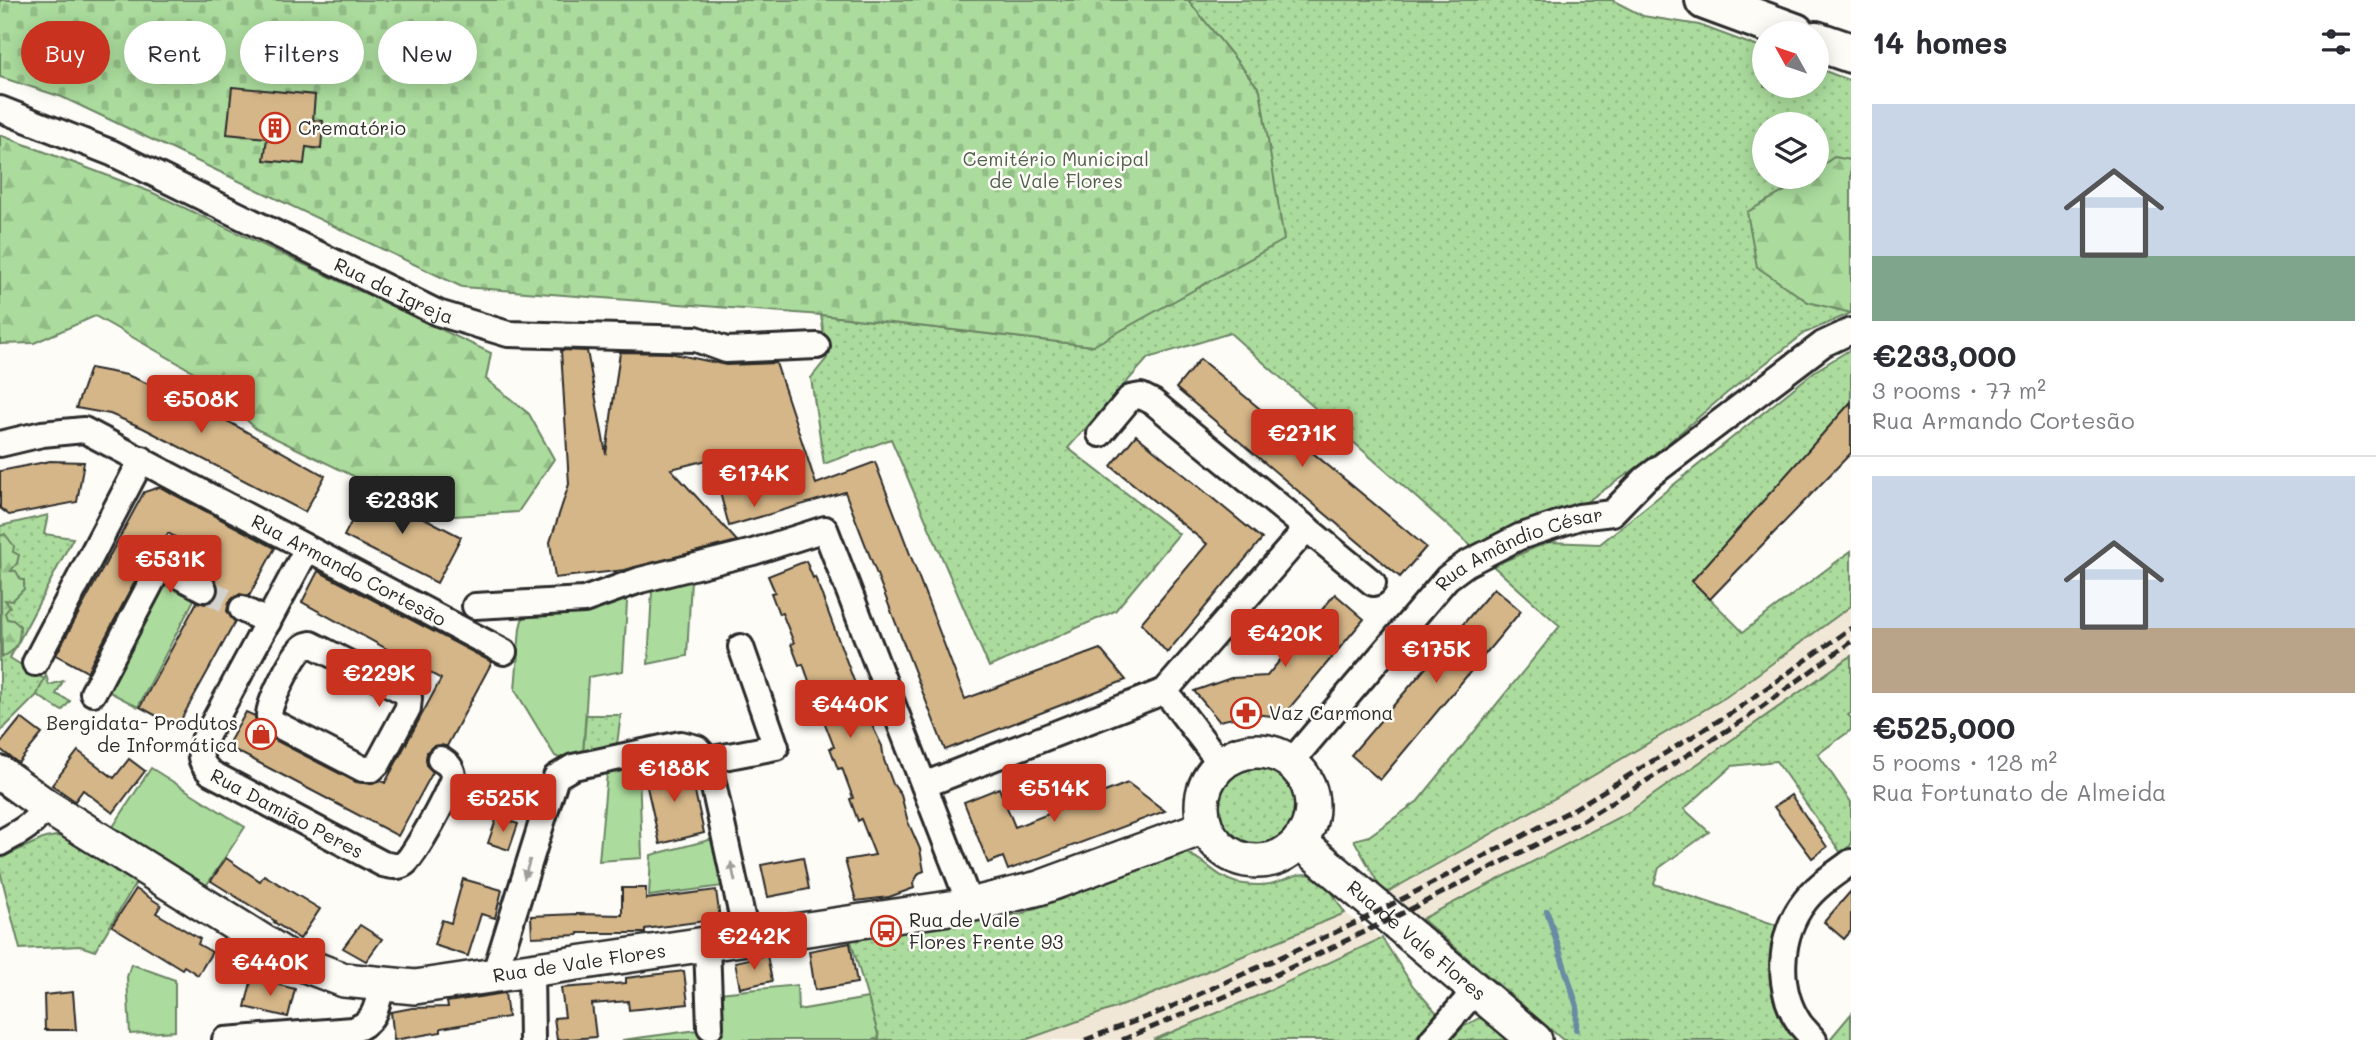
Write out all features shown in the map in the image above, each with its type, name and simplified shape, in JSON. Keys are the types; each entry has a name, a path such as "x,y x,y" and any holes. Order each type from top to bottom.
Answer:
{"highway":[{"path":"1705,0 1762,21"},
{"path":"1829,45 1851,53"}],"street":[{"name":"Rua da Igreja","path":"0,109 112,153 438,313 508,334 696,339 726,350 817,346"},
{"name":"Rua Amândio César","path":"1291,762 1447,578 1466,564 1520,537 1579,517 1612,513 1644,479 1823,344 1851,331"},
{"path":"1100,434 1130,398 1141,396 1153,401 1373,583"},
{"name":"Rua Armando Cortesão","path":"0,444 42,434 84,430 504,652"},
{"path":"35,663 142,459"},
{"path":"924,785 1165,691 1307,528"},
{"path":"475,606 584,600 640,580 754,552 825,529 970,905"},
{"name":"Rua Damião Peres","path":"307,549 202,744 200,757 206,768 211,774 383,864 399,866 415,852 451,785 453,779 450,767 440,759"},
{"path":"93,693 160,566 204,589"},
{"path":"242,609 268,622"},
{"path":"306,645 316,645 406,694 409,698 408,708 400,738 372,769 363,769 274,723 268,710 299,652 306,645"},
{"path":"708,761 776,747 741,647"},
{"path":"1165,691 1220,763"},
{"path":"494,976 556,777 573,766 681,744 697,748 708,761 747,939"},
{"path":"1255,750 1280,755 1291,762 1303,775 1310,791 1312,809 1308,826 1299,841 1289,851 1262,861 1248,861 1222,850 1205,827 1200,804 1206,782 1220,763 1243,751 1255,750"},
{"name":"Rua de Vale Flores","path":"0,774 46,806 294,961 344,980 415,987 707,946 970,905 1039,888 1205,827"},
{"path":"0,843 27,829 38,819 46,806"},
{"name":"Rua de Vale Flores","path":"1299,841 1535,1040"},
{"path":"1814,1040 1799,1023 1788,1000 1783,955 1789,928 1805,901 1825,880 1851,862"},
{"path":"707,946 710,1027"},
{"path":"531,970 532,1040"},
{"path":"225,1040 352,1031 363,1027 376,1008 382,985"},
{"path":"1432,1040 1476,990"}],"shaded area":[{"path":"1851,606 1851,658 1629,812 1422,919 1384,894 1557,797 1726,697"},
{"path":"1345,913 1382,938 1255,997 1153,1040 1025,1040 1143,998"}],"green space":[{"name":"Cemitério Municipal de Vale Flores","path":"0,0 1188,0 1260,90 1284,240 1093,346 821,315 462,287 62,97 22,84 110,84 110,21 21,21 21,84 0,77"},
{"path":"1188,0 1612,0 1643,16 1699,25 1752,45 1752,98 1829,98 1829,73 1851,81 1851,313 1805,333 1727,393 1648,460 1586,502 1532,520 1471,546 1230,333 1148,358 1068,448 1179,534 1115,611 989,667 891,439 824,464 811,378 827,358 821,315 1093,346 1260,90"},
{"path":"0,135 151,192 491,353 486,379 529,414 554,459 518,512 438,517 256,429 236,410 229,392 95,316 34,343 0,344"},
{"path":"1834,157 1851,160 1851,313 1808,302 1757,267 1747,212 1788,189 1829,189 1829,161"},
{"path":"1851,349 1851,402 1692,581 1743,632 1851,551 1851,606 1726,697 1557,797 1384,894 1354,840 1369,836 1418,801 1560,626 1493,566 1548,542 1600,544 1815,371"},
{"path":"48,515 44,534 73,538 10,658 44,679 37,695 0,732 0,526"},
{"path":"5,534 14,546 13,552 19,555 11,571 16,571 21,580 24,580 24,589 12,601 5,600 10,607 5,613 7,619 20,626 20,632 14,648 2,657 0,536"},
{"path":"162,576 197,594 138,707 104,689"},
{"path":"691,580 687,656 648,664 652,591"},
{"path":"625,597 627,602 623,671 588,677 583,753 559,758 555,756 515,690 522,620 530,612"},
{"path":"1851,656 1851,713 1848,715 1851,718 1851,730 1818,754 1851,802 1851,845 1841,853 1776,761 1732,766 1684,809 1709,832 1659,868 1654,884 1776,925 1770,955 1771,986 1779,1015 1796,1040 1563,1040 1422,919 1629,812"},
{"path":"46,675 49,685 63,681 56,694 70,701 62,711 37,695"},
{"path":"586,715 621,715 617,744 583,753"},
{"path":"1249,766 1265,766 1286,777 1297,798 1297,814 1286,835 1265,846 1249,846 1235,840 1223,828 1217,814 1217,798 1223,784 1235,772"},
{"path":"639,767 642,858 599,861 607,773"},
{"path":"151,768 245,827 204,889 111,830"},
{"path":"67,837 137,881 95,951 80,946 20,949 0,871 0,858 45,838"},
{"path":"713,839 723,886 649,896 651,855"},
{"path":"1185,853 1237,883 1270,884 1304,874 1317,877 1326,884 1345,913 1143,998 1025,1040 872,1040 879,1037 850,938 1020,914"},
{"path":"1382,938 1413,986 1437,1013 1414,1040 1153,1040 1255,997"},
{"path":"131,964 175,980 175,1031 130,1034 127,977"},
{"path":"797,985 798,1010 868,998 879,1038 622,1040 720,1027 720,993"},
{"path":"1851,1014 1851,1040 1833,1040 1831,1038"},
{"path":"1479,1018 1512,1040 1451,1040 1463,1027"}],"building":[{"name":"Crematório","path":"232,87 315,95 313,120 323,121 321,149 306,147 304,164 264,160 267,138 227,134"},
{"path":"561,350 587,351 606,454 620,352 670,353 726,365 776,363 816,484 875,462 965,699 1100,649 1126,680 945,750 845,492 729,526 711,459 671,469 737,541 625,570 555,578 550,542 569,484"},
{"path":"1200,359 1426,547 1400,577 1176,388"},
{"path":"90,368 127,375 163,390 229,422 325,476 305,512 143,428 110,414 76,408"},
{"path":"1851,402 1851,453 1710,599 1692,581"},
{"path":"1136,435 1262,539 1167,653 1141,623 1207,544 1111,466"},
{"path":"50,461 84,462 77,502 9,515 0,508 0,471"},
{"path":"160,487 275,548 249,596 240,594 229,602 227,611 235,622 177,727 140,707 197,602 205,604 217,596 219,588 211,576 219,561 168,533 158,551 147,559 87,672 56,655 144,492"},
{"path":"368,489 461,537 437,583 344,536"},
{"path":"806,561 813,578 815,577 854,681 861,692 866,713 882,746 884,760 893,784 901,795 908,822 920,849 924,871 919,873 913,884 914,888 889,897 856,901 845,860 875,855 861,819 858,821 842,768 838,769 830,748 834,747 822,716 819,717 810,696 814,695 803,664 799,665 791,644 794,643 771,593 775,592 768,576"},
{"path":"318,571 492,662 447,746 433,746 427,752 427,766 433,772 398,836 227,746 246,712 255,716 257,725 267,736 356,782 385,783 441,679 302,602"},
{"path":"1494,588 1521,611 1380,780 1351,755"},
{"path":"1335,594 1364,619 1282,717 1253,714 1219,721 1194,691 1231,678 1267,676"},
{"path":"21,718 42,734 18,763 0,749 0,744"},
{"path":"78,751 114,778 129,759 145,771 113,813 83,790 75,801 52,785"},
{"path":"689,764 704,833 660,844 644,774"},
{"path":"1128,783 1165,811 1008,870 1003,857 988,863 964,802 999,788 1015,827"},
{"path":"1791,795 1827,847 1812,858 1774,807"},
{"path":"497,817 518,824 509,850 488,843"},
{"path":"803,857 809,889 768,897 761,865"},
{"path":"226,858 260,881 264,875 320,909 300,939 211,881"},
{"path":"463,879 502,890 495,918 481,914 468,956 434,945 442,920 451,923"},
{"path":"622,888 646,888 646,899 716,890 720,919 645,929 645,933 578,933 532,937 531,916 622,915"},
{"path":"136,889 161,905 156,913 200,939 198,944 212,952 198,975 184,966 182,969 112,926"},
{"path":"1851,891 1851,931 1844,939 1824,922"},
{"path":"360,925 382,939 366,961 343,948"},
{"path":"850,943 857,983 815,990 809,951"},
{"path":"767,955 772,981 740,988 735,962"},
{"path":"684,971 688,1004 629,1010 628,1001 592,1004 596,1037 557,1040 554,1018 565,1017 561,988 626,983 626,978"},
{"path":"252,978 295,989 288,1017 245,1007"},
{"path":"73,992 76,1030 45,1030 44,995"},
{"path":"505,993 508,1017 441,1028 441,1032 394,1040 391,1012 412,1008 448,1007 447,1002"}],"waterway":[{"path":"1547,911 1577,1007 1576,1029"}],"tunnel":[{"path":"204,589 242,609"}],"railway":[{"path":"1085,1040 1162,1011 1358,922 1574,809 1736,710 1851,628"},
{"path":"1122,1040 1269,978 1582,821 1745,719 1851,642"}],"place":[{"name":"Crematório","path":"275,128"},
{"name":"Vaz Carmona","path":"1246,713"},
{"name":"Bergidata- Produtos de Informática","path":"261,734"},
{"name":"Rua de Vale Flores Frente 93","path":"886,931"}]}
